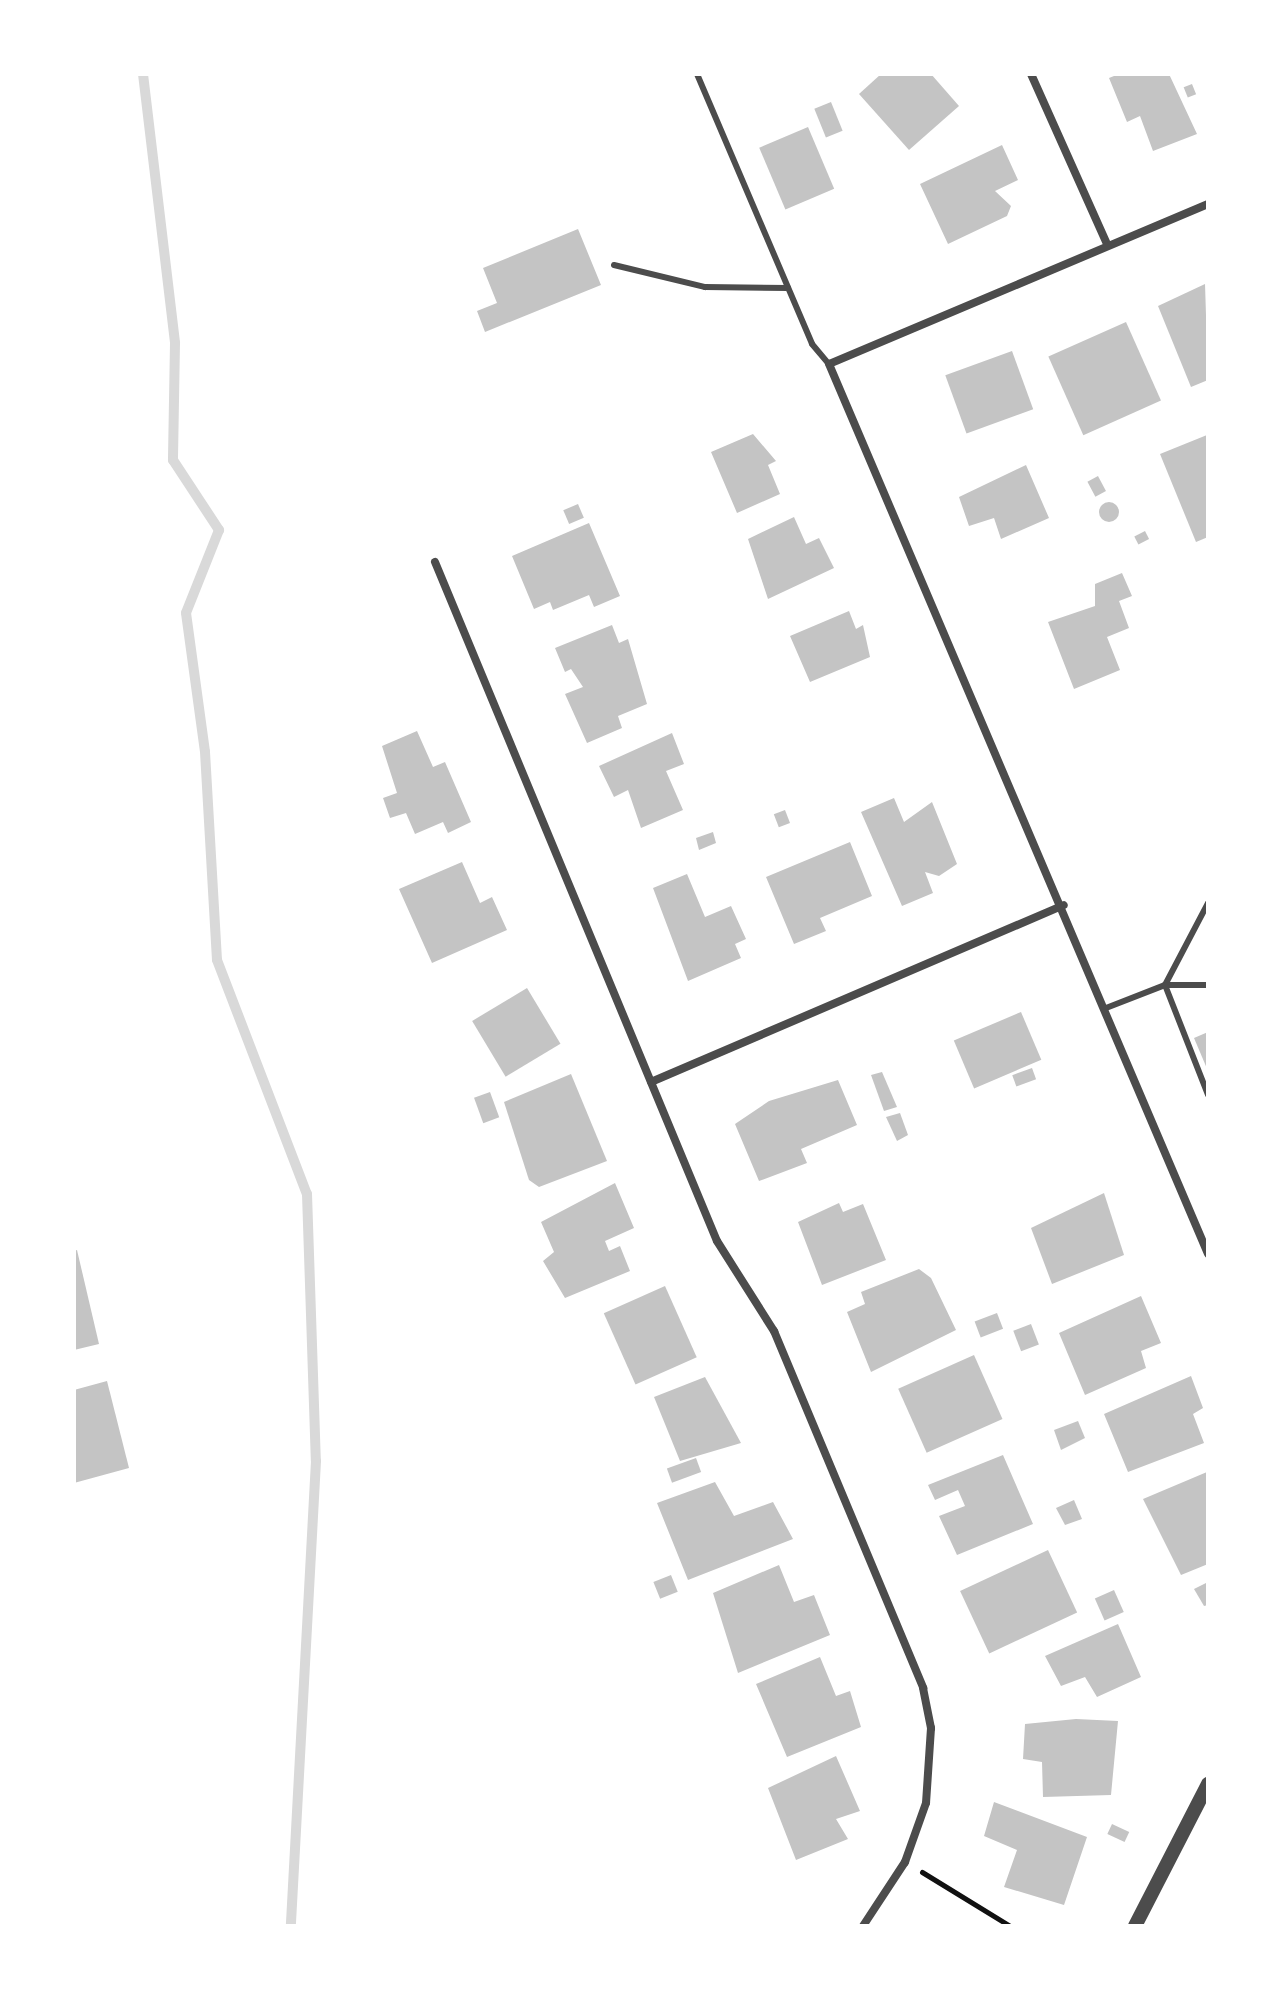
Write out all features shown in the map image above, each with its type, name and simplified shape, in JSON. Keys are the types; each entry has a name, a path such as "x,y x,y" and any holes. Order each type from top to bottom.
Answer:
{"street":[{"path":"1031,74 1107,244"},
{"path":"1208,204 1107,244 829,364 1064,905 1208,1254"},
{"path":"435,562 717,1241 774,1331 923,1688 931,1764 905,1862 863,1926"},
{"path":"651,1082 1064,905"},
{"path":"1135,1926 1208,1784"}],"lane":[{"path":"697,74 812,344 829,364"},
{"path":"614,265 705,287 788,288"},
{"path":"1208,903 1165,985 1208,1095"},
{"path":"1106,1008 1165,985 1208,985"}],"path":[{"path":"905,1862 1010,1926"}],"building":[{"path":"881,74 931,74 959,106 909,150 859,94"},
{"path":"1119,74 1169,74 1197,134 1153,151 1140,116 1127,122 1109,78"},
{"path":"1192,84 1196,94 1188,98 1184,87"},
{"path":"831,102 843,131 826,137 814,109"},
{"path":"808,127 834,189 785,209 759,148"},
{"path":"1002,145 1018,180 995,191 1011,206 1007,216 948,244 920,184"},
{"path":"578,229 601,285 485,332 477,311 497,303 483,268"},
{"path":"1205,284 1208,380 1191,387 1158,306"},
{"path":"1126,322 1161,401 1083,435 1048,357"},
{"path":"1012,351 1033,409 966,434 945,375"},
{"path":"753,434 776,461 768,465 780,494 737,513 711,452"},
{"path":"1207,435 1208,537 1196,542 1160,454"},
{"path":"1026,465 1049,518 1001,539 994,518 969,526 959,497"},
{"path":"1098,476 1106,491 1095,497 1087,482"},
{"path":"1109,502 1116,505 1119,512 1116,519 1109,522 1102,519 1099,512 1102,505"},
{"path":"578,504 584,518 569,524 563,510"},
{"path":"794,517 806,544 819,538 834,568 768,599 748,539"},
{"path":"589,523 620,596 594,607 589,595 553,610 550,602 534,609 512,556"},
{"path":"1145,531 1149,539 1138,544 1134,536"},
{"path":"1122,573 1132,596 1119,601 1129,628 1107,637 1120,670 1074,689 1048,622 1095,606 1095,584"},
{"path":"849,611 856,629 863,625 870,657 810,682 790,636"},
{"path":"612,625 619,643 628,639 647,704 618,716 622,728 587,743 565,694 583,687 571,669 565,672 555,648"},
{"path":"417,731 433,767 445,762 471,822 448,833 443,822 415,834 406,813 390,818 383,798 397,793 382,746"},
{"path":"672,733 684,764 666,771 683,810 641,828 628,790 614,797 599,766"},
{"path":"894,798 904,822 932,802 957,864 939,876 925,872 933,893 902,906 861,812"},
{"path":"785,810 790,823 779,827 774,814"},
{"path":"713,832 716,843 699,850 696,838"},
{"path":"850,842 872,896 820,918 826,931 794,944 766,877"},
{"path":"462,862 480,903 492,897 507,930 432,963 399,889"},
{"path":"687,874 705,917 731,906 746,939 735,944 741,958 688,981 653,888"},
{"path":"527,988 560,1044 506,1077 472,1021"},
{"path":"1021,1012 1041,1060 974,1088 954,1041"},
{"path":"1208,1032 1208,1071 1194,1038"},
{"path":"1032,1068 1036,1079 1016,1086 1012,1075"},
{"path":"882,1072 897,1107 884,1111 871,1075"},
{"path":"571,1074 607,1161 539,1187 529,1180 504,1102"},
{"path":"838,1080 857,1125 801,1149 807,1163 759,1181 735,1124 769,1101"},
{"path":"490,1092 499,1117 483,1123 474,1098"},
{"path":"900,1113 908,1135 897,1141 886,1117"},
{"path":"615,1183 634,1228 605,1241 609,1251 620,1246 630,1271 565,1298 543,1261 554,1252 541,1222"},
{"path":"1104,1193 1124,1255 1052,1284 1031,1228"},
{"path":"839,1203 843,1212 863,1204 886,1260 822,1285 798,1222"},
{"path":"77,1250 99,1344 74,1350 74,1251"},
{"path":"919,1269 931,1278 956,1330 871,1372 847,1312 865,1304 861,1292"},
{"path":"665,1286 697,1357 636,1385 604,1313"},
{"path":"1141,1296 1161,1343 1141,1351 1146,1368 1085,1395 1059,1333"},
{"path":"997,1313 1003,1329 981,1337 975,1322"},
{"path":"1031,1324 1039,1345 1021,1351 1013,1331"},
{"path":"974,1355 1002,1419 927,1453 898,1389"},
{"path":"1191,1376 1203,1408 1193,1414 1204,1443 1128,1472 1104,1414"},
{"path":"705,1377 741,1443 680,1461 654,1397"},
{"path":"107,1381 129,1468 74,1483 74,1390"},
{"path":"1078,1421 1085,1438 1061,1450 1054,1430"},
{"path":"1003,1455 1033,1524 957,1555 939,1516 965,1506 958,1490 935,1500 928,1485"},
{"path":"696,1458 701,1472 672,1483 667,1469"},
{"path":"1207,1472 1208,1564 1181,1575 1143,1499"},
{"path":"715,1482 734,1516 773,1502 793,1539 688,1580 657,1503"},
{"path":"1074,1500 1082,1519 1065,1525 1056,1508"},
{"path":"1048,1550 1077,1613 989,1654 960,1591"},
{"path":"779,1565 794,1602 814,1595 830,1635 738,1673 713,1593"},
{"path":"671,1575 678,1592 660,1599 653,1582"},
{"path":"1208,1582 1208,1605 1204,1606 1194,1589"},
{"path":"1114,1590 1124,1612 1105,1620 1095,1599"},
{"path":"1118,1624 1141,1677 1097,1697 1085,1677 1061,1686 1045,1656"},
{"path":"820,1657 836,1696 850,1691 861,1727 787,1757 756,1684"},
{"path":"1076,1719 1118,1721 1111,1795 1043,1797 1042,1762 1023,1759 1025,1724"},
{"path":"836,1756 860,1811 836,1819 848,1839 796,1860 768,1788"},
{"path":"994,1802 1087,1837 1064,1905 1004,1887 1017,1850 984,1836"},
{"path":"1112,1824 1129,1832 1125,1842 1107,1834"}],"waterway":[{"path":"143,74 175,343 173,460 219,530 186,613 205,752 217,960 307,1194 316,1461 291,1926"}]}
